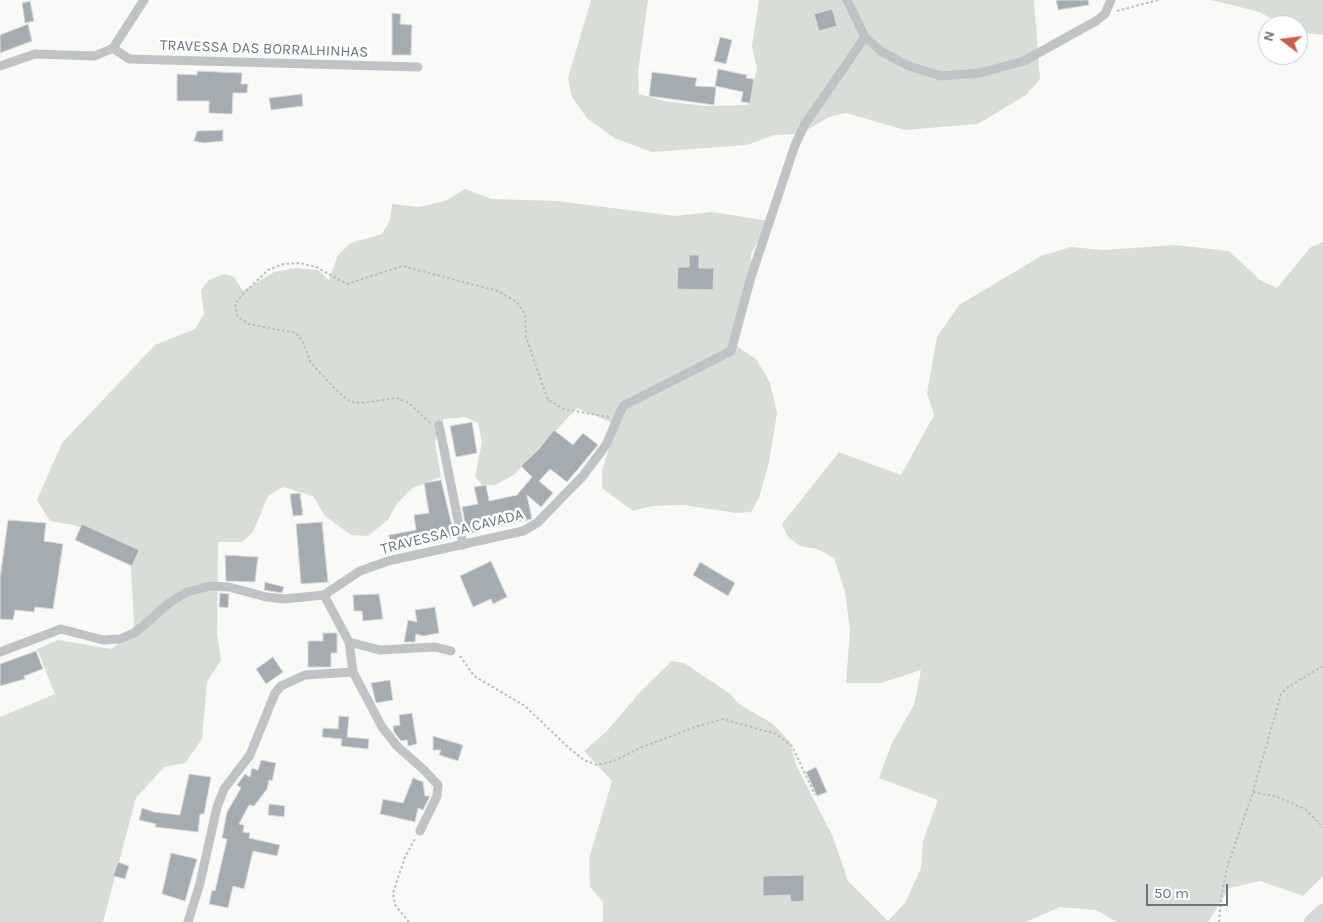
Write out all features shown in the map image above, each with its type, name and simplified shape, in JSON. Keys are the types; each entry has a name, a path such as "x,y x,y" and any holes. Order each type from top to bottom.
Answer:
{"street":[{"path":"0,66 35,54 95,56 113,48 144,0"},
{"path":"847,0 865,37 882,52 909,66 941,76 980,74 1024,61 1105,14 1111,0"},
{"path":"616,419 623,406 731,350 751,277 795,145 805,124 865,37"},
{"name":"TRAVESSA DAS BORRALHINHAS","path":"113,48 129,59 418,67"},
{"name":"TRAVESSA DA CAVADA","path":"324,595 360,571 388,561 523,532 537,524 582,477 612,434 616,419"},
{"path":"439,425 463,545"},
{"path":"0,652 61,629 103,640 120,639 136,632 169,603 181,596 210,586 229,587 284,600 324,595 350,642 353,672 382,727 392,740 438,785 437,796 420,830"},
{"path":"350,642 380,650 435,647 451,651"},
{"path":"188,922 200,883 217,806 224,789 250,754 275,693 281,686 305,675 353,672"}],"path":[{"path":"1105,14 1158,0"},
{"path":"439,425 429,422 409,402 397,398 361,403 350,402 337,392 311,363 302,340 296,333 248,324 237,316 235,304 242,294 268,270 284,264 300,263 316,267 347,284 402,266 498,291 517,302 525,314 526,337 548,400 564,409 582,414 602,414 616,419"},
{"path":"451,651 460,656 474,676 526,706 584,760 597,765 614,761 640,748 698,726 723,719 776,734 792,746 814,795"},
{"path":"1218,922 1228,864 1253,792 1281,694 1288,687 1323,666"},
{"path":"1253,792 1277,797 1305,809 1323,826"},
{"path":"408,922 395,905 393,892 405,857 420,830"}],"shaded area":[{"path":"591,0 648,0 638,72 639,94 664,101 704,106 748,105 757,69 752,46 759,0 1034,0 1040,79 1026,95 978,124 905,130 846,113 829,117 800,134 774,135 747,145 652,152 614,138 587,118 572,97 568,78"},
{"path":"1211,0 1323,0 1323,35 1308,33 1308,15 1265,15 1260,12"},
{"path":"465,189 492,199 557,201 675,216 712,212 769,221 751,254 752,274 737,346 757,360 770,383 777,413 769,462 759,498 751,512 736,513 684,505 652,506 633,511 602,488 602,471 615,429 610,422 577,408 514,475 495,485 482,485 475,476 482,442 478,423 465,417 444,419 435,442 441,477 412,488 396,505 388,520 368,536 351,535 325,516 313,496 283,487 268,496 253,532 242,542 218,542 217,634 221,660 207,682 202,739 185,763 164,767 136,798 103,922 0,922 0,717 55,694 37,649 58,640 111,649 124,640 134,626 130,548 74,525 50,521 37,500 62,443 155,345 195,329 204,314 201,290 209,280 224,274 234,277 243,291 274,272 296,268 318,270 329,280 338,255 351,243 382,234 390,220 392,204 419,207 445,201"},
{"path":"1323,242 1323,876 1302,897 1301,895 1260,881 1229,888 1208,922 1117,922 1096,910 1060,907 1026,922 603,922 603,902 590,887 589,859 612,781 584,751 606,732 641,691 672,661 684,663 729,693 739,704 773,724 790,742 796,765 833,837 848,881 888,921 905,903 921,868 923,841 938,800 879,778 892,743 914,705 921,670 881,683 846,683 850,630 845,592 834,558 817,549 800,546 788,537 782,524 839,452 901,475 934,415 927,393 937,337 959,305 1041,256 1071,247 1104,250 1175,245 1229,251 1260,280 1277,288 1311,247"}],"building":[{"path":"1056,0 1088,0 1089,5 1058,10"},
{"path":"30,1 34,21 25,23 22,3"},
{"path":"832,9 837,26 819,31 814,14"},
{"path":"392,13 401,14 400,24 412,25 411,55 392,55"},
{"path":"28,24 32,41 0,53 0,35"},
{"path":"720,37 732,40 726,64 714,61"},
{"path":"718,69 747,75 746,78 754,79 750,103 741,102 743,92 715,86"},
{"path":"197,71 242,73 241,84 248,84 247,93 233,93 232,114 209,113 209,101 177,101 177,74 197,75"},
{"path":"652,72 697,78 695,86 716,87 714,105 649,96"},
{"path":"302,94 303,106 271,110 269,98"},
{"path":"223,130 223,141 204,143 194,141 197,131"},
{"path":"689,255 699,255 699,268 714,268 713,290 677,289 678,267 689,267"},
{"path":"472,422 477,453 456,457 450,426"},
{"path":"554,430 573,445 583,433 598,445 567,482 550,469 539,481 553,493 541,507 527,495 532,519 493,528 492,523 474,526 475,532 467,534 462,507 478,504 474,487 486,485 489,501 517,495 532,477 521,466 538,450"},
{"path":"441,480 455,538 391,549 389,535 416,530 414,515 429,513 424,483"},
{"path":"300,493 303,515 293,516 290,494"},
{"path":"8,520 46,523 44,541 63,544 53,609 35,607 34,612 15,610 13,620 0,619 0,578"},
{"path":"322,522 328,582 301,584 296,524"},
{"path":"82,524 139,550 132,566 75,540"},
{"path":"225,555 258,557 255,582 226,581"},
{"path":"491,561 507,597 493,604 491,599 473,607 460,576"},
{"path":"700,562 735,583 728,596 693,575"},
{"path":"265,582 284,587 282,593 264,590"},
{"path":"220,593 229,594 228,608 219,607"},
{"path":"379,594 383,619 363,621 362,611 354,611 353,595"},
{"path":"435,607 439,633 423,636 416,634 415,642 404,642 408,620 417,622 415,610"},
{"path":"323,633 337,633 337,653 331,653 331,667 308,667 308,641 323,641"},
{"path":"36,651 43,669 24,676 25,679 0,686 0,664"},
{"path":"273,657 283,672 266,684 256,669"},
{"path":"390,680 393,700 376,703 371,683"},
{"path":"412,713 417,744 408,746 407,740 401,741 394,732 393,726 400,725 399,715"},
{"path":"339,716 349,717 347,737 369,739 368,749 341,746 342,739 322,737 323,728 338,729"},
{"path":"433,736 463,745 458,761 439,755 441,750 433,750"},
{"path":"261,760 276,763 272,781 269,780 267,789 254,806 249,805 239,824 244,825 243,832 250,833 249,838 280,845 277,856 253,851 244,889 233,886 228,908 209,904 212,890 215,891 227,839 222,838 227,812 241,788 237,785 245,774 250,777 252,768 258,770"},
{"path":"816,767 827,792 817,796 806,772"},
{"path":"189,774 211,777 204,814 200,814 198,832 155,827 156,824 139,820 142,808 154,812 180,815"},
{"path":"413,778 423,782 425,796 430,796 423,810 418,808 415,822 380,814 383,799 403,803"},
{"path":"269,804 285,806 284,817 268,815"},
{"path":"171,853 197,859 185,901 162,894"},
{"path":"118,862 129,866 125,879 113,876"},
{"path":"804,875 804,901 791,902 790,895 763,896 763,876"}]}
